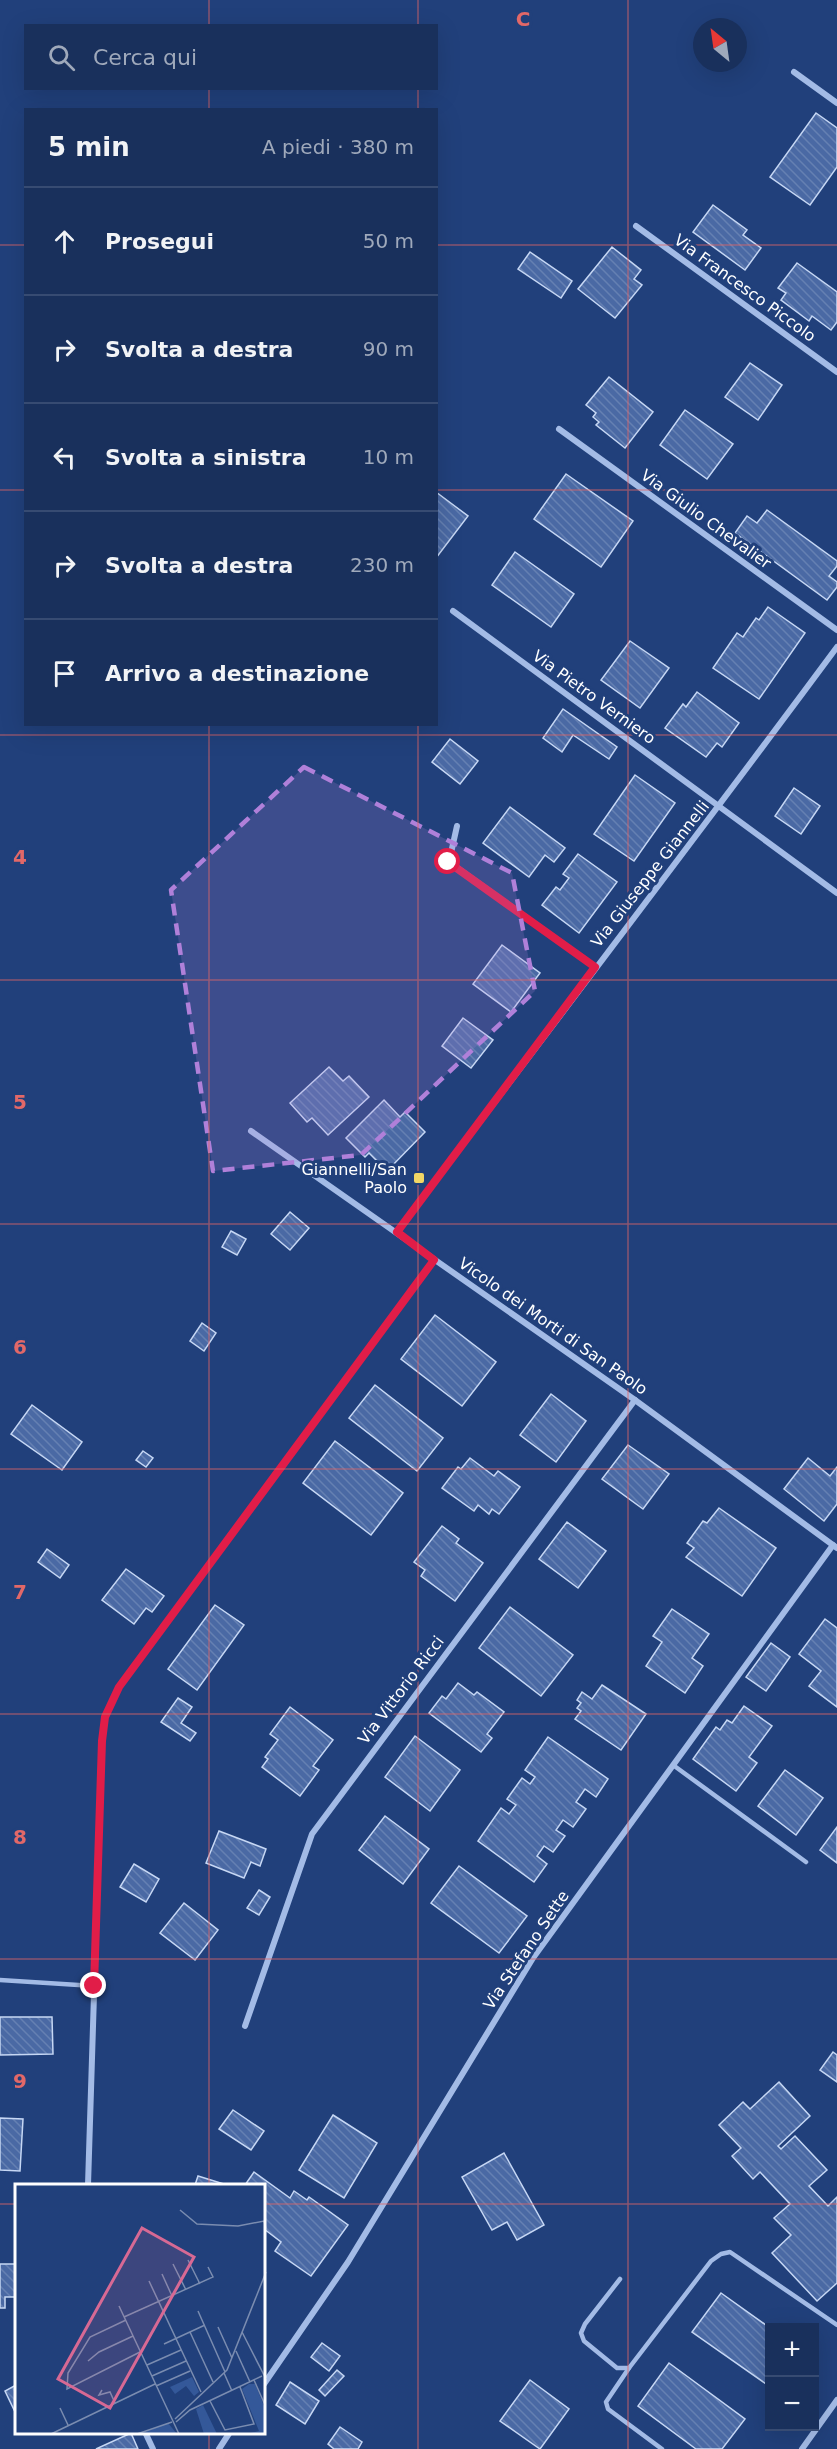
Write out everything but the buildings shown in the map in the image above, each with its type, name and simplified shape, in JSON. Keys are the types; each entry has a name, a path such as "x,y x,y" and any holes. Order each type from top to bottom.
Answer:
{"street":[{"path":"794,72 837,103"},
{"name":"Via Francesco Piccolo","path":"636,226 837,372"},
{"name":"Via Giulio Chevalier","path":"559,429 837,630"},
{"name":"Via Pietro Verniero","path":"453,610 837,893"},
{"name":"Via Giuseppe Giannelli","path":"397,1232 837,647"},
{"path":"457,826 448,862 595,967"},
{"name":"Vicolo dei Morti di San Paolo","path":"251,1131 636,1400 835,1547"},
{"path":"88,2184 102,1741 105,1717 114,1697 133,1668 434,1260"},
{"name":"Via Vittorio Ricci","path":"244,2026 312,1834 636,1400"},
{"name":"Via Stefano Sette","path":"266,2381 348,2262 533,1958 835,1547"},
{"path":"802,2449 837,2400"},
{"path":"146,2434 153,2449"},
{"path":"219,2449 229,2434"}],"lane":[{"path":"673,1765 806,1862"},
{"path":"0,1980 94,1986"},
{"path":"662,2449 608,2409 606,2402 711,2260 730,2252 837,2325"},
{"path":"620,2278 585,2324 581,2333 584,2341 617,2368 629,2368"}],"highlighted area":[{"path":"304,767 512,873 535,991 361,1155 213,1171 171,890"}],"place":[{"name":"Giannelli/San Paolo","path":"419,1178"}],"route":[{"path":"94,1986 102,1741 105,1717 119,1687 434,1260 397,1232 595,967 448,862"}]}
